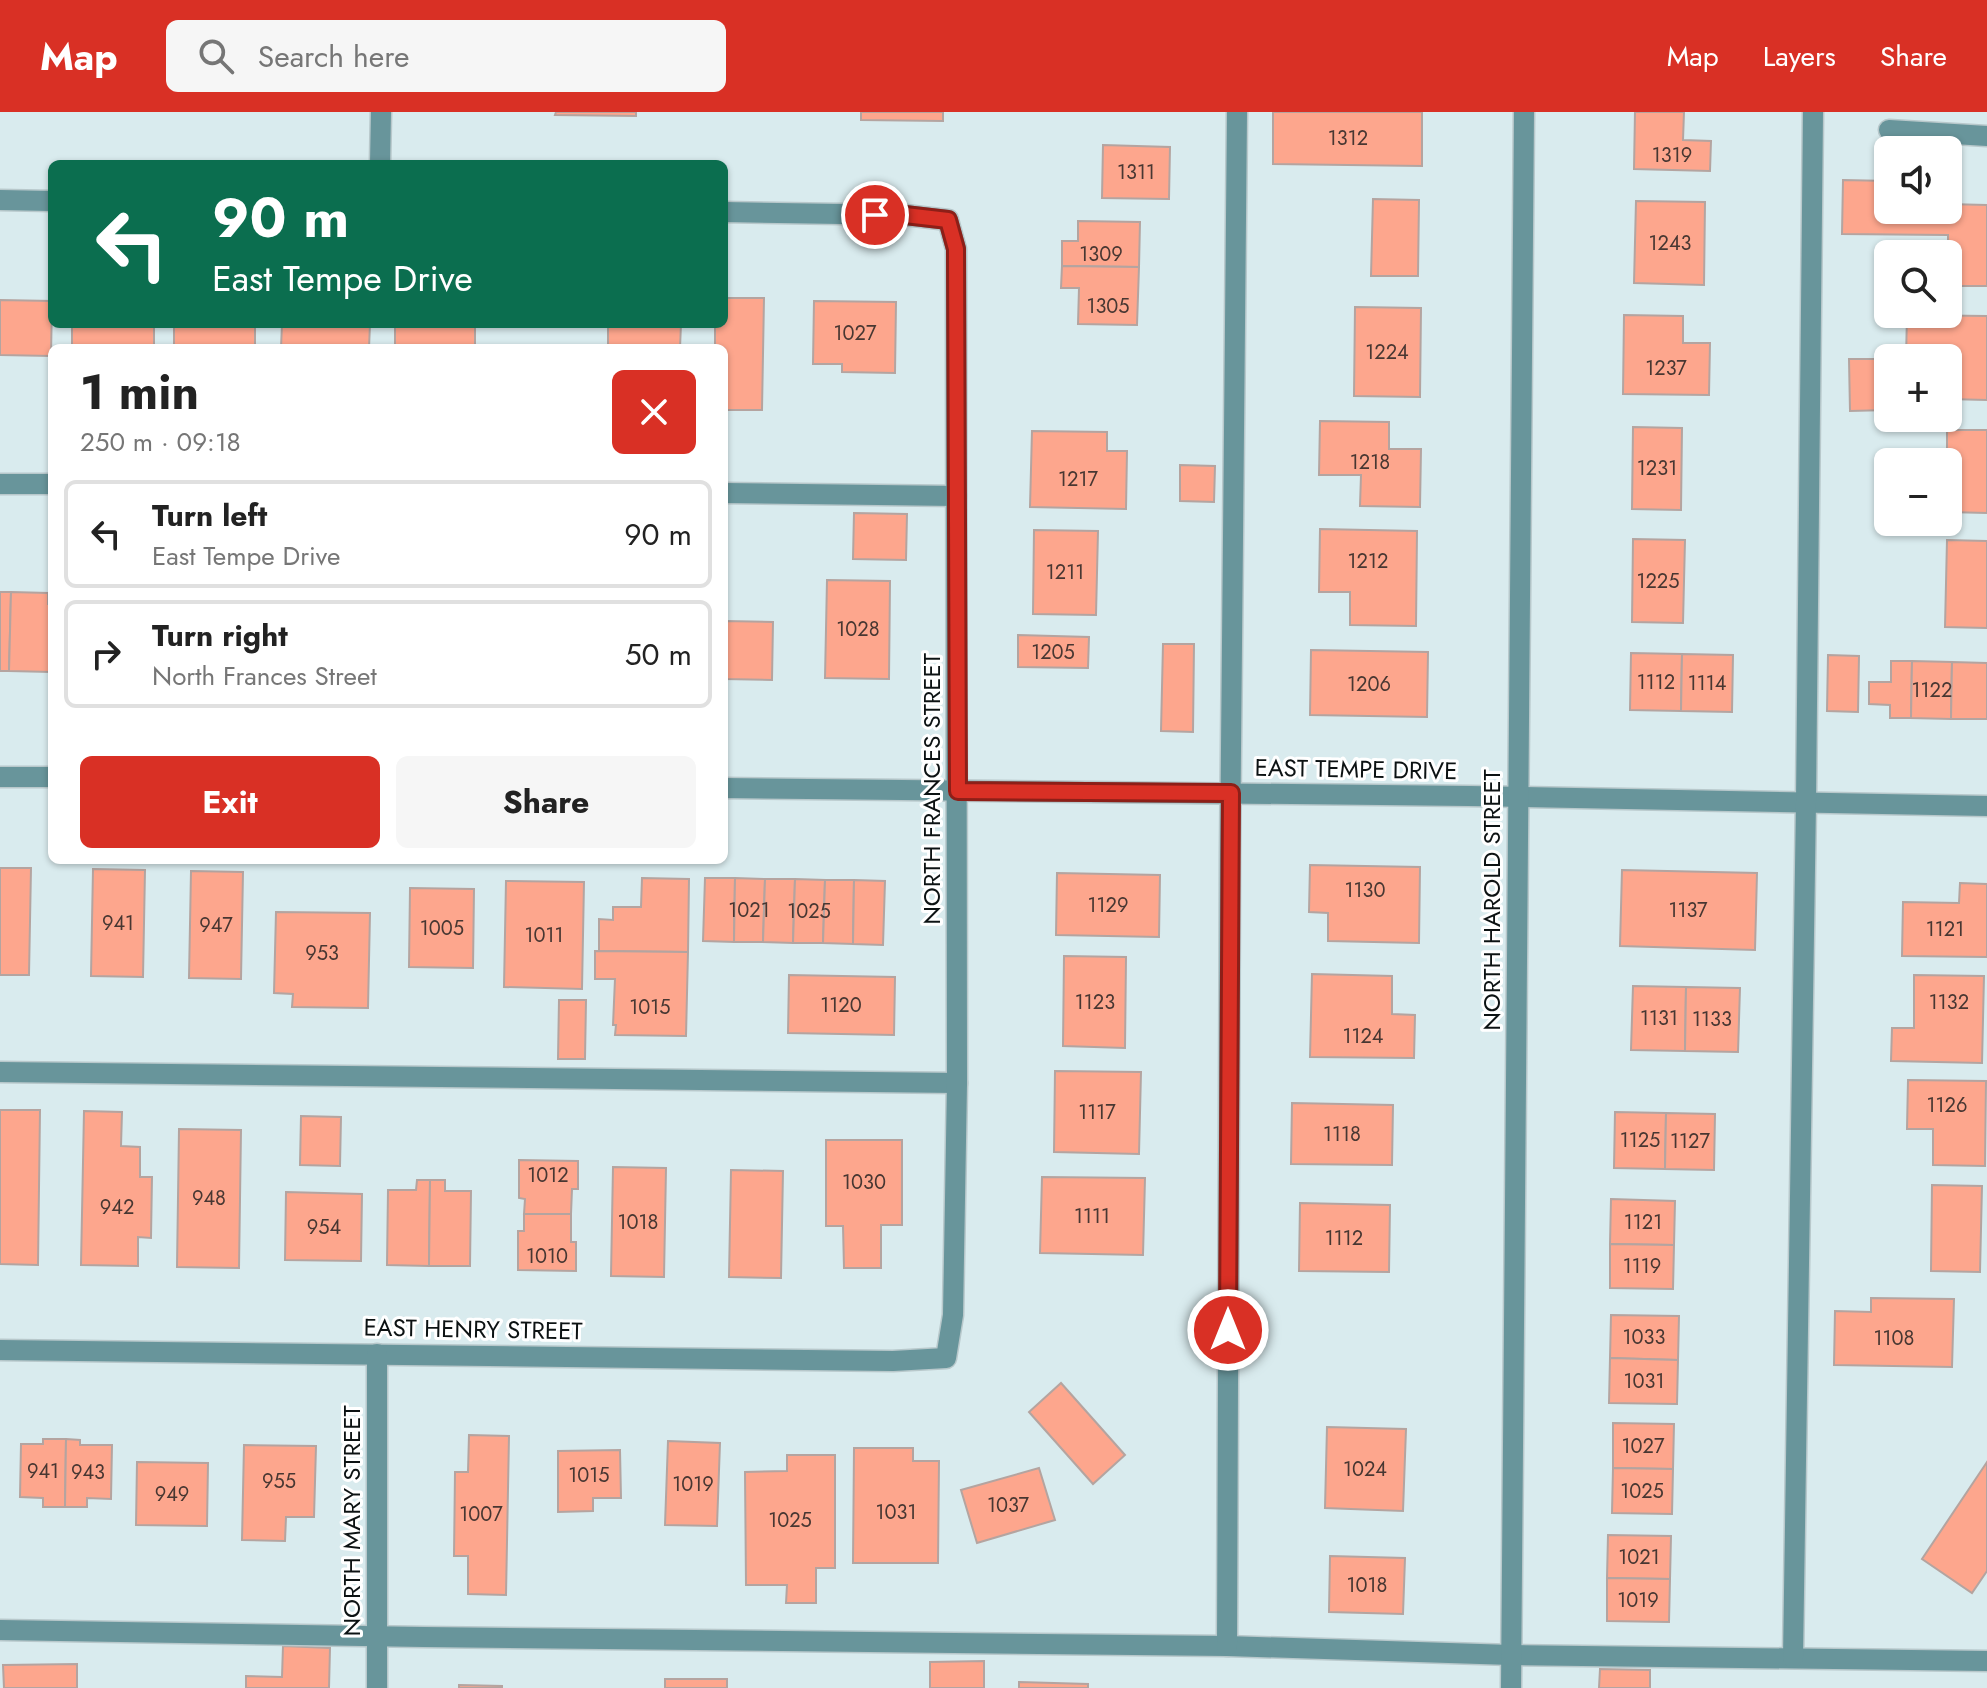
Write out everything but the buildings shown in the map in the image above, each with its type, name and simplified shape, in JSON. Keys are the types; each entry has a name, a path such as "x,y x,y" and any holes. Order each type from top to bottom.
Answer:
{"street":[{"path":"380,160 381,112"},
{"path":"1227,1646 1237,112"},
{"name":"NORTH HAROLD STREET","path":"1511,1688 1524,112"},
{"path":"1793,1658 1813,112"},
{"path":"1889,130 1987,136"},
{"path":"0,200 48,201"},
{"name":"NORTH FRANCES STREET","path":"728,212 905,215 948,220 956,249 957,1083 953,1315 946,1358"},
{"path":"0,484 48,484"},
{"path":"728,493 956,496"},
{"path":"0,777 48,777"},
{"name":"EAST TEMPE DRIVE","path":"728,788 1987,806"},
{"path":"0,1072 957,1083"},
{"name":"EAST HENRY STREET","path":"0,1350 893,1361 946,1358"},
{"name":"NORTH MARY STREET","path":"377,1354 377,1688"},
{"path":"0,1630 1227,1646 1511,1655 1987,1661"}],"route":[{"path":"875,215 948,220 956,249 958,791 1231,793 1228,1330"}]}
